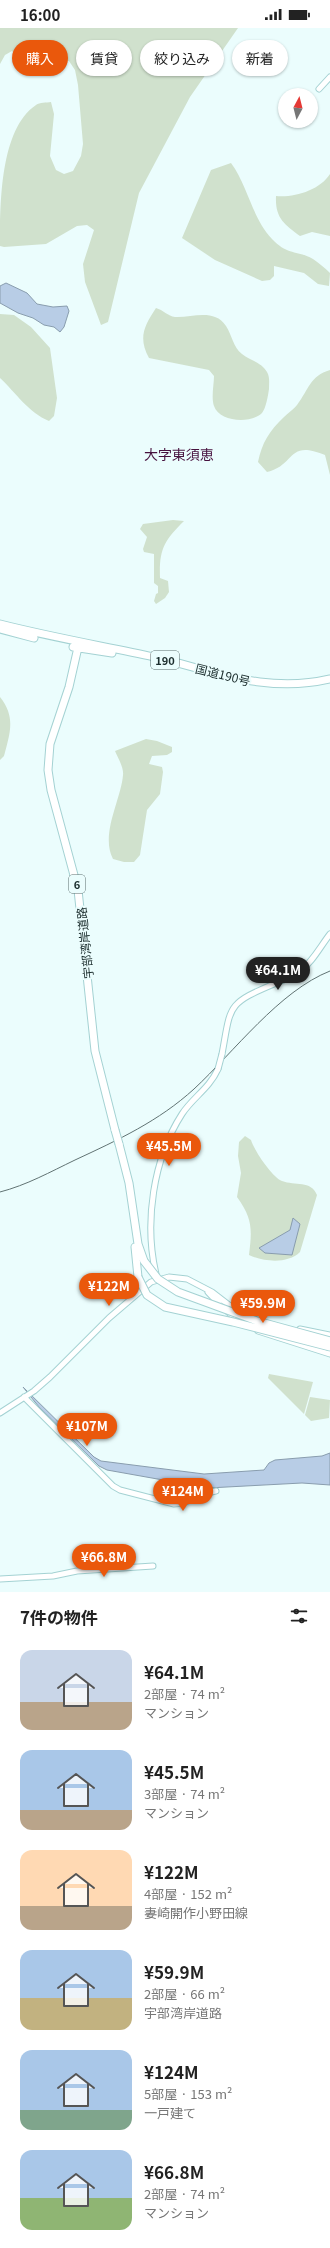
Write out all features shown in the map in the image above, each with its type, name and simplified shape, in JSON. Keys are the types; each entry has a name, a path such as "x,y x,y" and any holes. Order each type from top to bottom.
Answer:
{"highway":[{"name":"国道190号","path":"0,624 78,645 148,656 264,684 303,684 330,679"},
{"name":"国道190号","path":"0,629 148,660 258,687 296,689 330,684"},
{"name":"宇部湾岸道路","path":"78,645 69,686 50,744 48,770 51,790 78,890 95,1051 129,1183 138,1247 144,1261 158,1279 178,1292 258,1321 330,1340"},
{"name":"宇部湾岸道路","path":"135,1222 138,1277 147,1295 166,1307 233,1322 330,1348"}],"street":[{"path":"319,89 330,77"},
{"path":"157,1279 154,1266 151,1214 162,1158 181,1115 209,1085 218,1069 230,1014 239,1001 247,995 294,976 303,969 330,934"},
{"path":"0,1413 34,1391 139,1291 157,1279 183,1278 202,1286 246,1315 330,1335"},
{"path":"202,1286 231,1315 253,1329 330,1354"},
{"path":"25,1397 85,1456 102,1476 120,1490 174,1504 182,1503 199,1495 216,1491"},
{"path":"0,1579 53,1576 77,1571 153,1566"}],"green space":[{"path":"0,28 238,28 224,48 224,40 140,40 140,76 205,76 190,97 139,193 108,322 101,325 85,282 83,264 94,230 87,225 77,226 46,244 0,246 4,169 15,131 24,116 36,105 51,102 54,114 50,156 56,170 64,174 73,171 81,156 83,144 76,76 132,76 132,40 76,40 76,75 75,70 68,61 68,40 12,40 12,51 5,55 0,64"},
{"path":"231,163 242,182 265,231 283,248 308,256 324,267 330,273 329,286 318,284 304,273 274,266 274,276 270,280 262,281 215,260 182,238 211,170"},
{"path":"330,174 330,236 312,232 300,236 285,224 279,215 276,204 276,196 291,196 306,192 326,180"},
{"path":"156,308 175,317 202,315 215,317 221,320 226,326 239,351 262,366 268,374 269,392 266,405 262,413 251,419 236,420 228,418 217,411 214,406 214,376 209,370 149,358 143,338 148,321"},
{"path":"0,314 14,315 31,327 50,348 57,398 54,416 49,421 29,408 0,378"},
{"path":"330,370 330,475 325,455 304,450 293,455 276,469 267,472 258,462 270,432 297,405 314,379"},
{"path":"173,520 184,521 167,540 164,546 160,568 160,578 168,581 169,592 165,598 156,604 154,601 156,594 158,593 158,586 154,583 154,554 144,552 143,549 147,537 140,529 143,524"},
{"path":"0,697 5,704 10,718 10,732 4,756 0,760"},
{"path":"146,739 157,741 172,747 172,752 167,755 152,756 149,764 162,767 163,772 160,794 147,810 140,855 134,862 124,862 113,859 109,839 112,817 123,775 122,766 115,751"},
{"path":"245,1136 251,1140 264,1163 273,1174 282,1181 307,1185 314,1190 317,1195 300,1252 289,1259 276,1261 249,1255 251,1231 249,1218 237,1197 241,1173 238,1156 239,1142"},
{"path":"269,1374 313,1382 304,1414 268,1378"},
{"path":"310,1397 330,1400 329,1418 311,1421 305,1415"}],"water":[{"path":"6,283 27,293 37,304 53,307 67,306 69,311 64,327 60,332 54,327 44,325 33,318 18,313 0,303 0,286"},
{"path":"293,1218 300,1224 292,1255 265,1253 259,1248 290,1230"},
{"path":"23,1387 94,1457 101,1461 204,1474 264,1470 269,1463 275,1460 322,1456 330,1453 330,1485 302,1483 208,1488 107,1470 99,1466 39,1407"}],"railway":[{"path":"0,1192 29,1182 107,1145 138,1129 167,1111 194,1089 275,1007 311,980 330,971"}],"district":[{"name":"大字東須恵","path":"179,454"}]}
